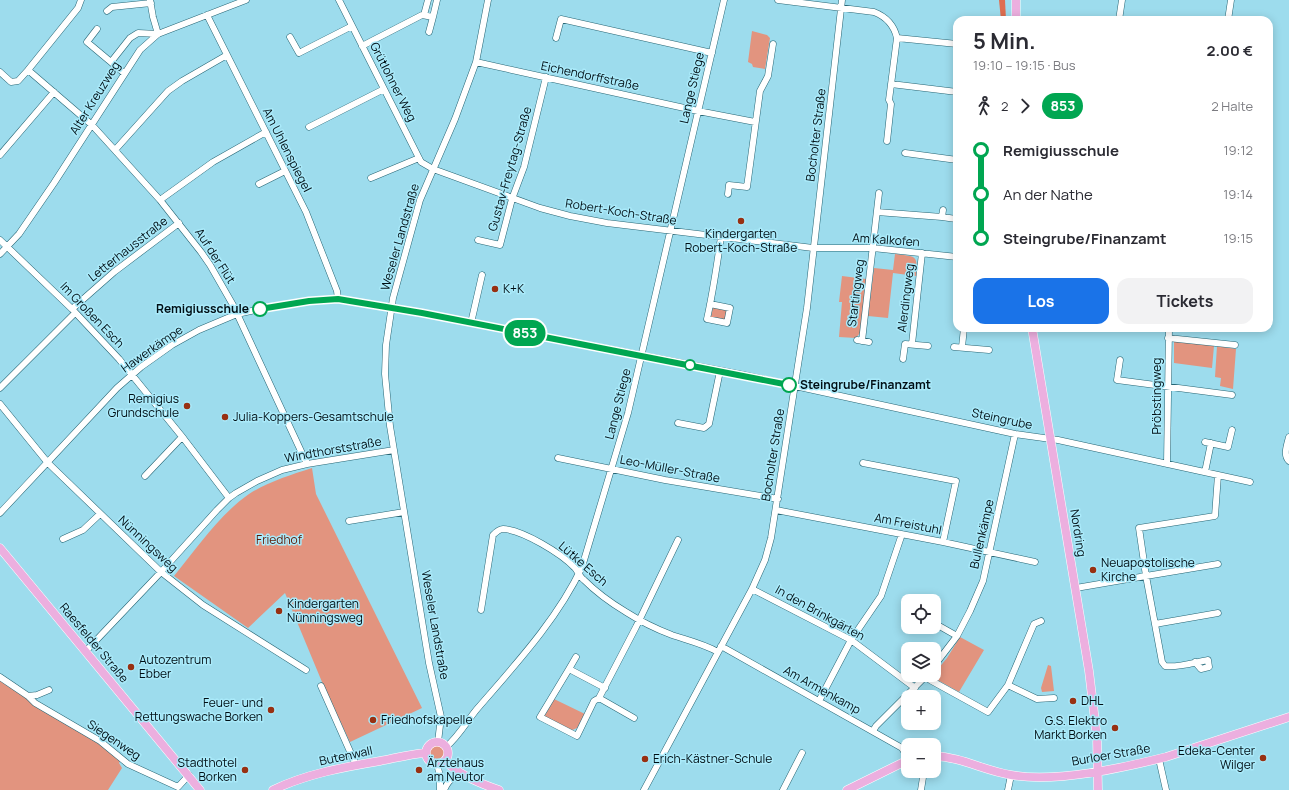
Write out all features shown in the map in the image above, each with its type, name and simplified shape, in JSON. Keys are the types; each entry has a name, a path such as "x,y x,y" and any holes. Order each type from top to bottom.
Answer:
{"main road":[{"path":"1016,0 1016,16"},
{"name":"Nordring","path":"1033,332 1076,588 1092,694 1097,738 1098,790"},
{"name":"Raesfelder Straße","path":"0,548 200,790"},
{"name":"Burloer Straße","path":"941,756 947,756 1011,775 1033,777 1076,774 1159,759 1289,717"},
{"path":"441,762 448,754 446,747 444,744 438,742 431,744 426,753 431,762 441,762 473,781 499,790"},
{"name":"Butenwall","path":"273,790 304,778 356,765 409,754 426,753"},
{"path":"847,790 901,763"}],"street":[{"path":"0,72 11,82 18,81 78,8 80,0"},
{"name":"Alter Kreuzweg","path":"0,254 19,234 54,184 140,50 158,34 246,0"},
{"name":"Grütlohner Weg","path":"339,0 422,164 433,169"},
{"path":"424,16 428,0"},
{"path":"429,32 437,0"},
{"name":"Weseler Landstraße","path":"438,742 441,717 429,663 390,428 386,374 386,345 391,308 420,200 455,119 476,62 488,0"},
{"name":"Lange Stiege","path":"446,747 536,638 558,608 582,567 628,413 724,0"},
{"path":"778,0 880,14 892,25 896,31 897,38 889,100 891,104 887,141"},
{"name":"Bocholter Straße","path":"644,790 752,589 762,568 768,549 778,499 807,308 842,0"},
{"path":"1120,16 1122,0"},
{"path":"1229,16 1231,0"},
{"path":"107,11 112,7 151,1 155,26 158,34 138,33 130,38 111,62"},
{"name":"Am Uhlenspiegel","path":"207,15 311,225 337,291 338,299"},
{"path":"362,46 422,15 433,17"},
{"path":"556,38 560,19 712,53"},
{"path":"290,37 299,53 352,26"},
{"path":"97,29 86,42 124,73"},
{"path":"897,38 953,44"},
{"path":"728,194 729,185 747,187 760,91 768,76 773,44"},
{"path":"115,150 168,91 182,81 227,55"},
{"name":"Eichendorffstraße","path":"476,62 698,111 755,122"},
{"name":"Auf der Flüt","path":"28,70 92,125 160,200 210,265 237,314 307,464"},
{"name":"Gustav-Freytag-Straße","path":"478,240 500,245 512,199 524,167 546,78"},
{"path":"891,84 953,92"},
{"path":"309,127 384,90"},
{"path":"0,155 54,92"},
{"path":"160,200 213,162 266,132"},
{"path":"905,153 953,159"},
{"path":"371,178 419,158"},
{"name":"Robert-Koch-Straße","path":"433,169 512,199 570,216 607,223 813,248"},
{"path":"259,184 285,171"},
{"name":"Startingweg","path":"870,342 859,340 873,248 879,193"},
{"path":"942,217 943,210"},
{"path":"877,212 953,219"},
{"name":"Letterhausstraße","path":"0,388 114,272 179,223"},
{"path":"710,304 715,281 721,237"},
{"name":"Im Großen Esch","path":"0,240 8,246 74,311 132,375 229,498"},
{"name":"Am Kalkofen","path":"813,248 873,248 953,257"},
{"name":"Alerdingweg","path":"912,344 922,253"},
{"path":"471,323 482,275"},
{"name":"Hawerkämpe","path":"0,513 117,388 132,375 172,345 199,330 237,314 309,301 338,299 642,356"},
{"path":"962,347 964,332"},
{"name":"Pröbstingweg","path":"1166,464 1168,332"},
{"path":"1168,338 1235,345"},
{"name":"Alerdingweg","path":"903,359 905,344 928,346"},
{"path":"954,346 989,350"},
{"name":"Steingrube","path":"642,356 795,386 1015,434 1051,439 1250,482"},
{"path":"1120,360 1117,380 1232,396"},
{"path":"678,423 704,428 709,424 720,371"},
{"name":"Nünningsweg","path":"0,404 48,462 161,572 203,605 306,670"},
{"path":"1205,472 1208,442 1228,447 1232,430"},
{"name":"Bullenkämpe","path":"941,657 957,636 976,597 982,580 990,552 1015,434"},
{"path":"145,476 182,437"},
{"path":"1289,437 1285,455 1289,461"},
{"name":"Windthorststraße","path":"85,652 229,498 257,481 282,470 307,464 394,450"},
{"name":"Leo-Müller-Straße","path":"558,458 665,480 778,499"},
{"path":"863,463 956,481 943,542"},
{"path":"1195,662 1170,667 1165,666 1162,662 1146,576 1139,528 1215,516 1218,475"},
{"name":"Am Freistuhl","path":"776,510 943,542 1035,562"},
{"path":"350,521 404,512"},
{"path":"63,539 83,530 100,514"},
{"name":"Lütke Esch","path":"482,610 493,535 502,529 520,533 554,552 574,568 584,580 613,603 639,619 671,634 711,648 719,649"},
{"path":"819,701 851,640 881,596 902,534"},
{"path":"576,657 540,717 577,736 594,701 599,698 605,688 678,540"},
{"path":"1076,588 1218,564"},
{"name":"In den Brinkgärten","path":"752,589 851,640 914,688"},
{"path":"1155,624 1218,613"},
{"path":"934,682 988,712 1008,685 1034,624 1041,621"},
{"path":"941,627 957,636"},
{"name":"Am Armenkamp","path":"719,649 819,701 901,747"},
{"path":"569,669 605,688"},
{"name":"Siegenweg","path":"0,677 41,706 100,741 136,769 178,788 188,775"},
{"path":"873,731 876,726 920,682"},
{"path":"1008,685 1036,699 1054,698"},
{"path":"321,686 356,765"},
{"path":"28,696 37,695 49,690"},
{"path":"599,698 634,718"},
{"path":"783,790 802,753"},
{"path":"1159,759 1166,790"},
{"path":"440,790 441,762"},
{"path":"1008,790 1011,775"},
{"path":"444,790 447,782 453,777 466,777"},
{"path":"921,790 923,778"}],"green space":[{"path":"752,31 767,35 770,38 765,69 753,67 752,64 748,62"},
{"path":"895,254 911,256 916,260 916,276 893,273 888,318 868,316 874,268 893,270"},
{"path":"842,276 866,279 860,333 856,338 839,337 842,302 839,302"},
{"path":"713,307 727,310 725,320 711,317"},
{"path":"1174,340 1214,346 1212,368 1174,363"},
{"path":"1217,346 1236,349 1233,389 1220,386 1221,378 1215,377"},
{"name":"Friedhof","path":"312,468 316,494 422,708 350,742 327,694 285,593 248,628 174,576 209,532 238,502 271,482"},
{"path":"960,637 984,650 959,692 941,682 941,665"},
{"path":"1048,665 1051,666 1054,691 1042,692 1041,688"},
{"path":"0,679 100,743 121,760 119,763 122,768 108,790 0,790"},
{"path":"554,699 585,714 577,728 570,731 545,717"},
{"path":"437,745 442,747 444,752 442,757 437,759 432,757 430,752 432,747"}],"shaded area":[{"path":"999,0 1005,0 1006,16 1001,16"}],"bus line":[{"name":"853","path":"260,309 309,301 338,299 422,313 789,385"}],"place":[{"name":"Kindergarten Robert-Koch-Straße","path":"741,221"},
{"name":"K+K","path":"495,289"},
{"name":"Remigiusschule","path":"260,309"},
{"name":"Steingrube/Finanzamt","path":"789,385"},
{"name":"Remigius Grundschule","path":"187,406"},
{"name":"Julia-Koppers-Gesamtschule","path":"225,417"},
{"name":"Neuapostolische Kirche","path":"1093,570"},
{"name":"Kindergarten Nünningsweg","path":"279,611"},
{"name":"Autozentrum Ebber","path":"131,667"},
{"name":"DHL","path":"1073,701"},
{"name":"Feuer- und Rettungswache Borken","path":"271,710"},
{"name":"Friedhofskapelle","path":"373,720"},
{"name":"G.S. Elektro Markt Borken","path":"1115,728"},
{"name":"Edeka-Center Wilger","path":"1263,758"},
{"name":"Erich-Kästner-Schule","path":"645,759"},
{"name":"Stadthotel Borken","path":"245,770"},
{"name":"Ärztehaus am Neutor","path":"419,770"}]}
